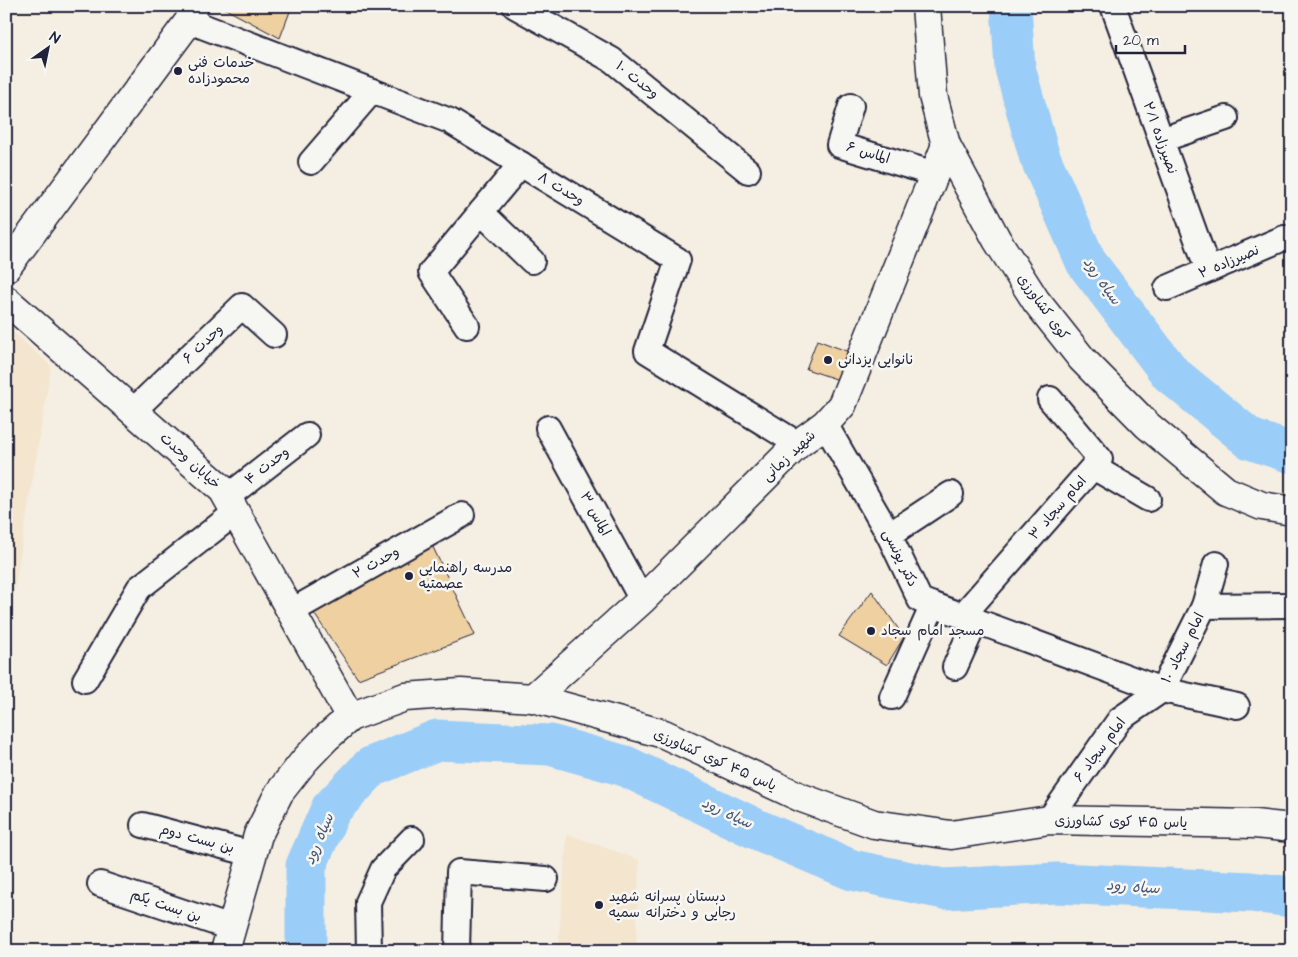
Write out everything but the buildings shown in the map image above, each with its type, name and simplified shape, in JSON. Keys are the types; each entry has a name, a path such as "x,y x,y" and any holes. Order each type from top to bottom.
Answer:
{"street":[{"name":"وحدت ۱۰","path":"515,6 612,60 748,171"},
{"name":"کوی کشاورزی","path":"926,6 933,96 946,145 997,240 1036,301 1082,359 1147,425 1226,491 1262,506 1292,511"},
{"name":"نصیرزاده ۲/۱","path":"1118,8 1161,140 1208,270"},
{"path":"6,268 191,14"},
{"name":"وحدت ۸","path":"191,14 372,91 450,121 678,260 647,350 798,444"},
{"path":"311,162 372,91"},
{"name":"الماس ۶","path":"851,106 839,145 935,174"},
{"path":"1161,140 1226,118"},
{"name":"شهید زمانی","path":"533,698 642,600 798,444 825,424 842,405 946,145"},
{"path":"467,326 431,272 520,164"},
{"path":"481,212 532,261"},
{"name":"نصیرزاده ۲","path":"1167,288 1284,238 1292,238"},
{"name":"خیابان وحدت","path":"6,300 223,490 350,717"},
{"name":"وحدت ۶","path":"133,411 242,306 274,335"},
{"name":"امام سجاد ۳","path":"955,667 970,618 1100,459 1050,399"},
{"name":"دکتر یونسی","path":"825,424 889,535 920,600 1162,690 1237,706"},
{"name":"الماس ۳","path":"548,428 642,600"},
{"name":"وحدت ۴","path":"85,680 139,588 307,435"},
{"path":"1093,467 1148,499"},
{"path":"889,535 951,494"},
{"name":"وحدت ۲","path":"290,612 462,515"},
{"name":"امام سجاد ۱۰","path":"1162,690 1204,606 1216,564"},
{"path":"892,697 934,605"},
{"path":"1204,606 1292,605"},
{"name":"امام سجاد ۶","path":"1049,820 1120,719 1162,690"},
{"name":"یاس ۴۵ کوی کشاورزی","path":"228,939 258,835 279,793 315,749 350,717 405,697 461,693 533,698 664,734 802,798 874,824 951,835 1049,820 1255,824 1292,828"},
{"name":"بن بست دوم","path":"143,825 252,854"},
{"path":"369,951 368,902 383,870 412,839"},
{"path":"457,951 458,872 546,879"},
{"name":"بن بست یکم","path":"100,884 228,939"}],"shaded area":[{"path":"6,326 51,366 6,641"},
{"name":"دبستان پسرانه شهید رجایی و دخترانه سمیه","path":"567,834 639,860 636,951 558,951"}],"waterway":[{"name":"سیاه رود","path":"1011,6 1015,68 1039,155 1086,262 1171,374 1250,439 1292,453"},
{"name":"سیاه رود","path":"306,951 306,866 331,809 371,767 437,740 550,745 625,766 756,829 852,870 944,889 1057,883 1251,892 1292,897"}],"place":[{"name":"خدمات فنی محمودزاده","path":"178,71"},
{"name":"نانوایی یزدانی","path":"828,360"},
{"name":"مدرسه راهنمایی عصمتیه","path":"409,576"},
{"name":"مسجد امام سجاد","path":"871,631"},
{"name":"دبستان پسرانه شهید رجایی و دخترانه سمیه","path":"599,905"}]}
